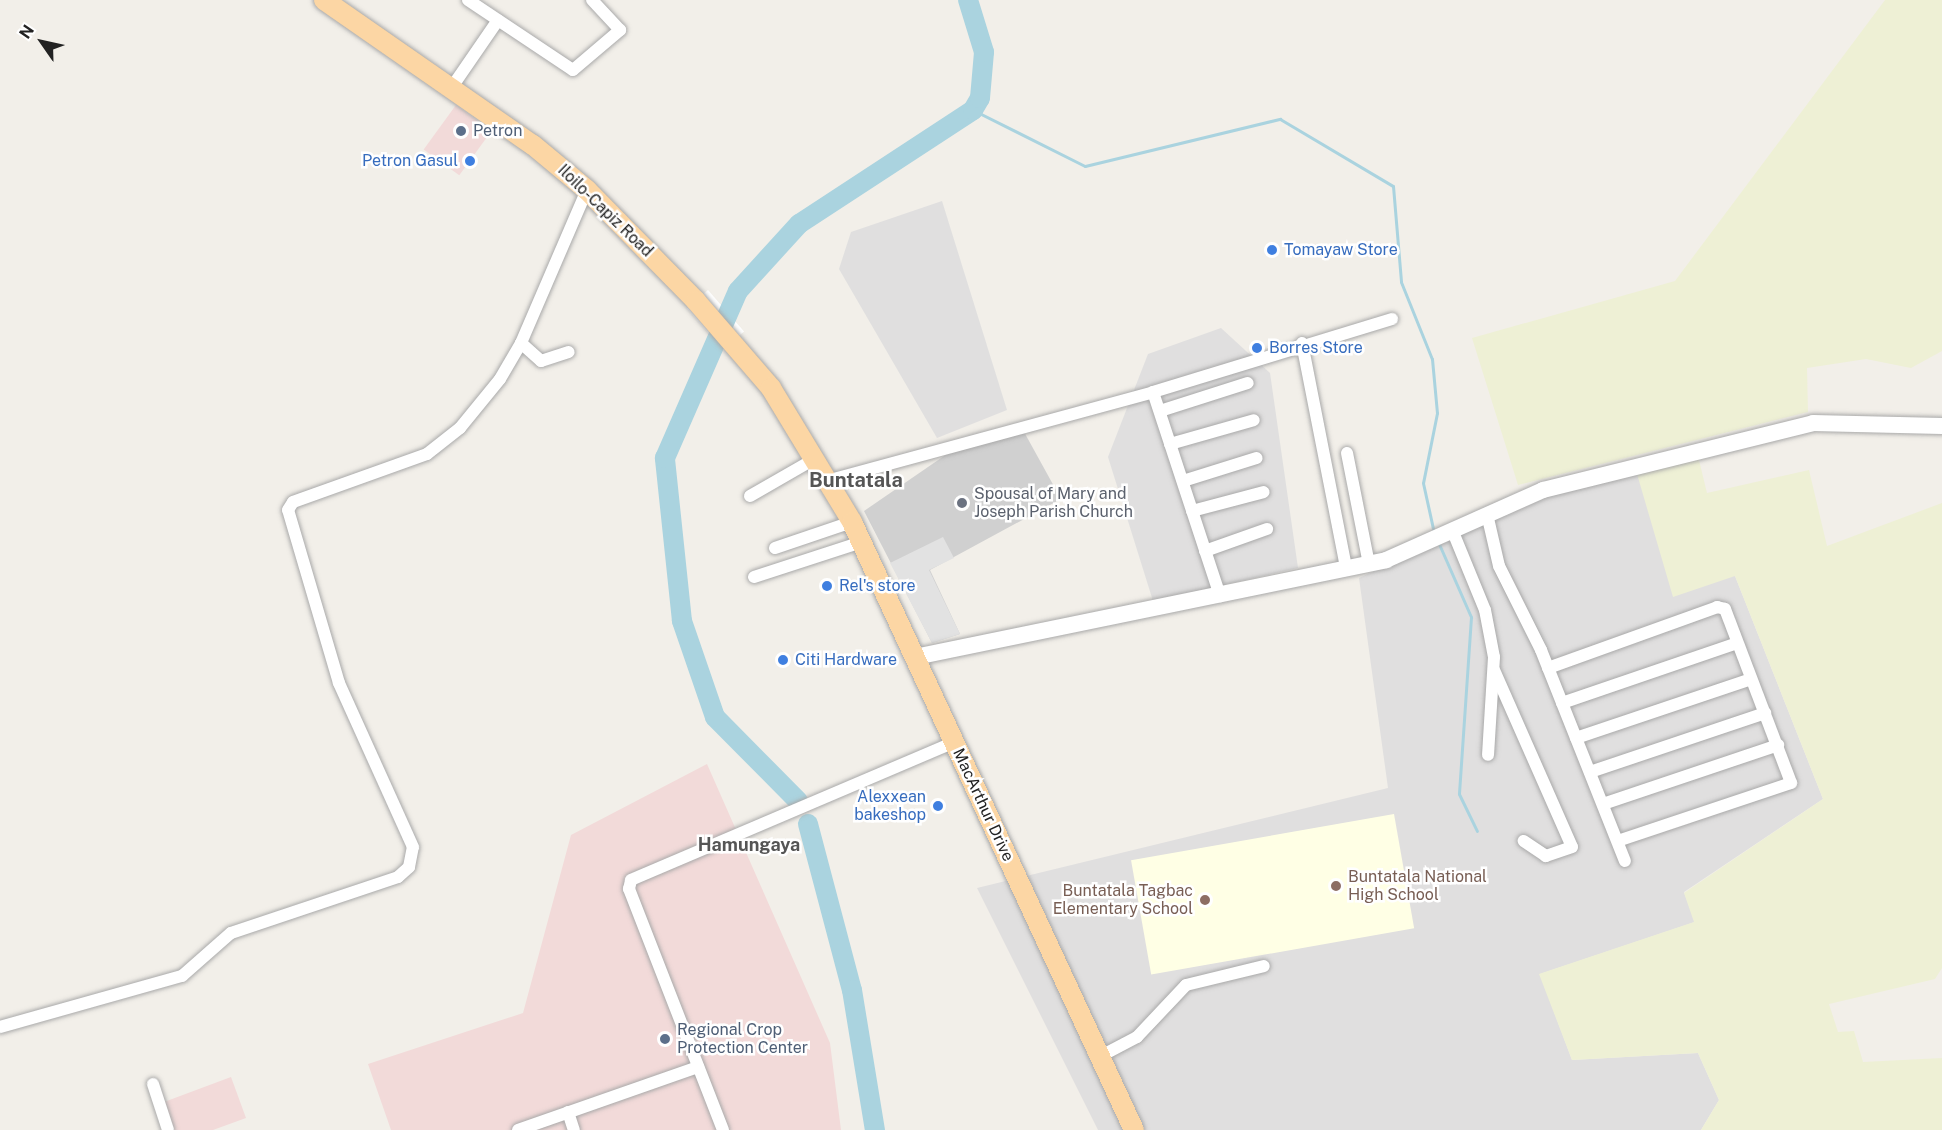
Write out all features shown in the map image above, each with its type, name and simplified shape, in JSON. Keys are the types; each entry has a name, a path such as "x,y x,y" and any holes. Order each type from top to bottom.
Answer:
{"main road":[{"name":"Iloilo-Capiz Road","path":"324,0 452,87 587,190 734,341 771,388 830,480"},
{"name":"MacArthur Drive","path":"830,480 862,542 1134,1130"}],"street":[{"path":"468,0 573,70 620,30 592,0"},
{"path":"452,87 498,20"},
{"path":"0,1027 182,976 231,933 398,877 410,867 413,847 339,683 288,510 293,502 441,445 500,379 521,343 587,190"},
{"path":"830,480 1153,392 1302,343 1392,319"},
{"path":"521,343 541,361 569,352"},
{"path":"1302,343 1346,568"},
{"path":"1160,411 1248,383"},
{"path":"1153,392 1220,596"},
{"path":"1170,444 1254,420"},
{"path":"915,657 1369,564 1420,547 1542,489 1813,423 1942,426"},
{"path":"1347,453 1369,564"},
{"path":"750,496 816,458"},
{"path":"1183,481 1257,458"},
{"path":"1192,511 1264,492"},
{"path":"1487,514 1503,575 1548,668 1625,861"},
{"path":"775,548 852,522"},
{"path":"1205,551 1267,529"},
{"path":"1449,534 1485,610 1494,670 1488,755"},
{"path":"754,577 862,542"},
{"path":"1548,668 1717,607 1725,609 1778,745 1790,786 1618,841"},
{"path":"1562,703 1737,643"},
{"path":"1494,670 1572,847 1546,856 1524,841"},
{"path":"1576,738 1751,679"},
{"path":"1590,772 1765,713"},
{"path":"723,1130 629,889 631,880 954,742"},
{"path":"1603,804 1778,745"},
{"path":"1099,1057 1137,1037 1186,985 1264,966"},
{"path":"518,1130 698,1067"},
{"path":"153,1084 168,1130"},
{"path":"568,1112 574,1130"}],"shaded area":[{"path":"1885,0 1942,0 1942,351 1911,368 1866,359 1807,368 1808,412 1518,485 1472,338 1675,281"},
{"path":"456,105 492,131 459,175 424,149"},
{"path":"942,201 1007,410 937,438 839,269 851,232"},
{"path":"1221,328 1270,373 1298,568 1153,601 1108,457 1148,354"},
{"path":"1023,430 1061,499 930,570 960,634 932,643 864,511 960,445"},
{"path":"1698,456 1707,493 1809,470 1827,546 1942,503 1942,968 1935,979 1829,1004 1838,1032 1854,1031 1863,1062 1942,1058 1942,1130 1701,1130 1719,1100 1698,1053 1572,1060 1539,974 1694,922 1684,893 1823,799 1735,576 1673,597 1637,474"},
{"path":"1637,474 1735,576 1823,799 1684,892 1695,922 1540,974 1572,1060 1698,1053 1719,1100 1701,1130 1098,1130 977,888 1388,788 1359,578 1522,503"},
{"path":"943,537 954,558 929,570 960,634 932,643 890,563"},
{"path":"707,764 830,1043 841,1130 391,1130 368,1064 523,1013 571,835"},
{"path":"1394,814 1414,928 1151,975 1131,860"},
{"path":"231,1077 246,1118 213,1130 174,1130 164,1102"}],"pier":[{"path":"708,290 744,332 723,350 687,308"}],"waterway":[{"path":"798,801 715,717 682,621 665,458 738,291 799,224 973,110 980,98 984,52 968,0"},
{"path":"973,110 1085,166 1280,119 1393,186 1401,282 1432,359 1437,413 1423,483 1434,533"},
{"path":"1439,544 1471,617 1459,794 1477,831"},
{"path":"808,824 852,990 875,1130"}],"place":[{"name":"Petron","path":"461,131"},
{"name":"Petron Gasul","path":"470,161"},
{"name":"Tomayaw Store","path":"1272,250"},
{"name":"Borres Store","path":"1257,348"},
{"name":"Spousal of Mary and Joseph Parish Church","path":"962,503"},
{"name":"Rel's store","path":"827,586"},
{"name":"Citi Hardware","path":"783,660"},
{"name":"Alexxean bakeshop","path":"938,806"},
{"name":"Buntatala National High School","path":"1336,886"},
{"name":"Buntatala Tagbac Elementary School","path":"1205,900"},
{"name":"Regional Crop Protection Center","path":"665,1039"}],"district":[{"name":"Buntatala","path":"856,480"},
{"name":"Hamungaya","path":"749,845"}]}
